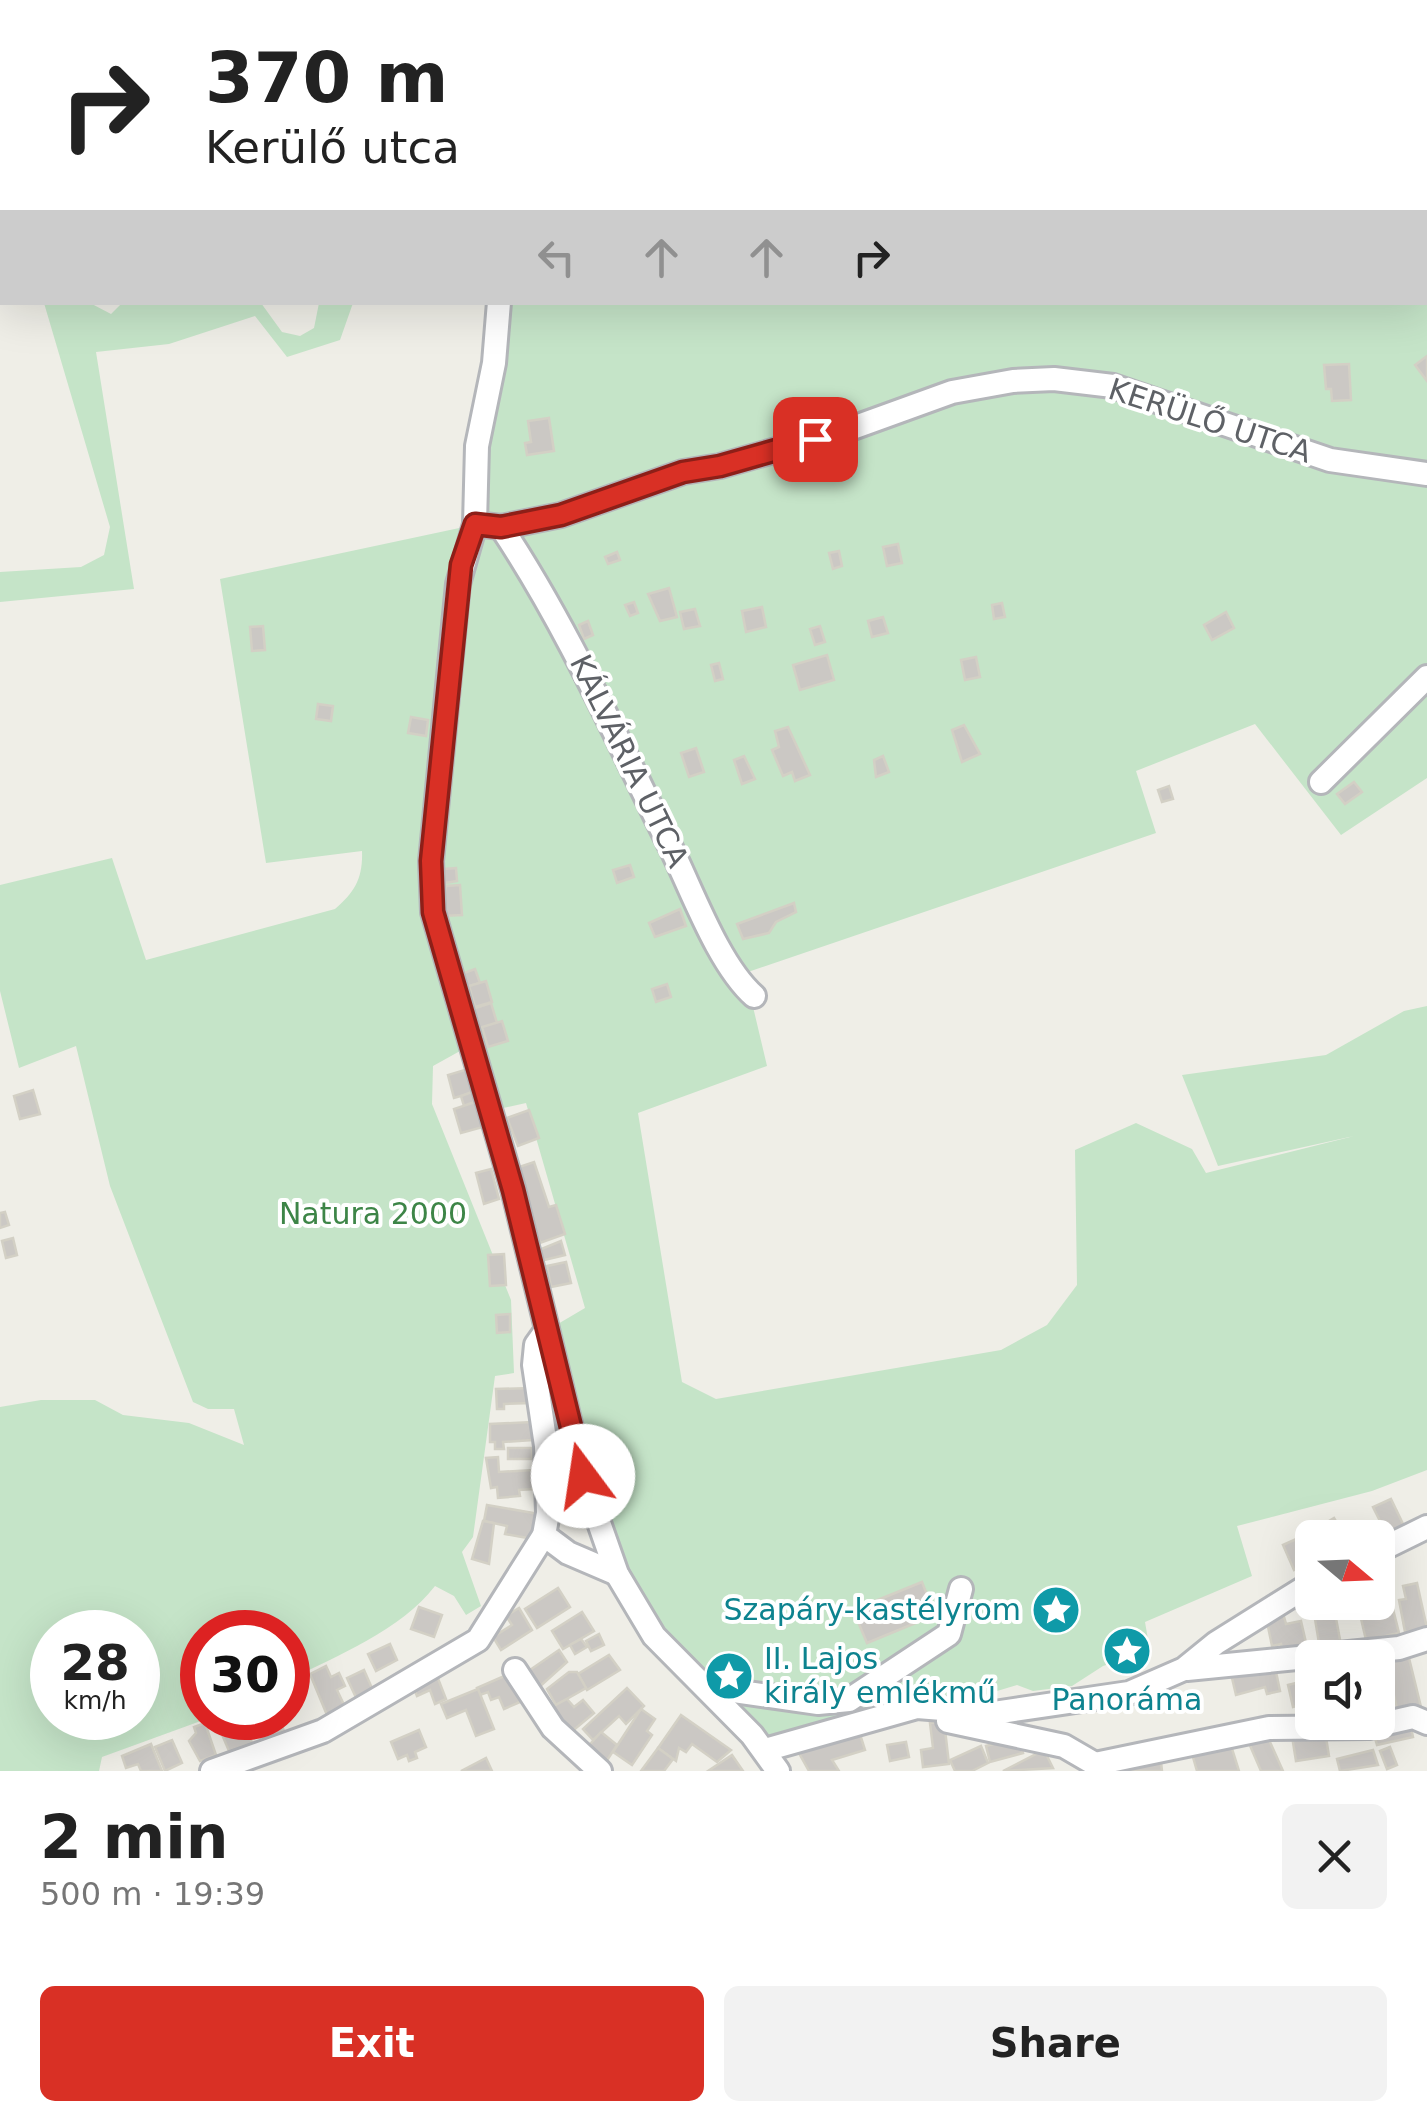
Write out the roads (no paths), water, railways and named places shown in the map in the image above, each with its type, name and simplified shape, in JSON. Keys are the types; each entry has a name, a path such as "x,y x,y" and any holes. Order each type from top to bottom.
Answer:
{"street":[{"path":"499,305 494,363 477,446 475,524 458,584 430,886 433,912 513,1190 592,1509 617,1574 654,1636 764,1750 778,1771"},
{"name":"KERÜLŐ UTCA","path":"475,524 501,527 588,508 683,472 720,466 847,430 952,392 1013,381 1054,379 1113,386 1314,456 1427,474"},
{"name":"KÁLVÁRIA UTCA","path":"501,527 568,634 613,736 702,911 742,986 754,996"},
{"path":"1320,782 1427,677"},
{"path":"212,1771 268,1755 323,1732 478,1640 544,1535 548,1513 546,1446 534,1365 536,1345 546,1331"},
{"path":"1395,1543 1427,1527"},
{"path":"544,1535 568,1553 617,1574"},
{"path":"706,1687 818,1702 849,1700 949,1634 961,1589"},
{"path":"764,1750 912,1709 994,1714 1098,1701 1160,1682 1184,1669 1295,1593"},
{"path":"1184,1669 1399,1648 1427,1640"},
{"path":"515,1670 553,1728 600,1771"},
{"path":"912,1709 978,1729 1064,1746 1096,1767 1269,1728 1369,1727 1414,1717 1427,1723"}],"place":[{"name":"Szapáry-kastélyrom","path":"1056,1610"},
{"name":"Panoráma","path":"1127,1651"},
{"name":"II. Lajos király emlékmű","path":"729,1676"}],"park label":[{"name":"Natura 2000","path":"373,1214"}]}
